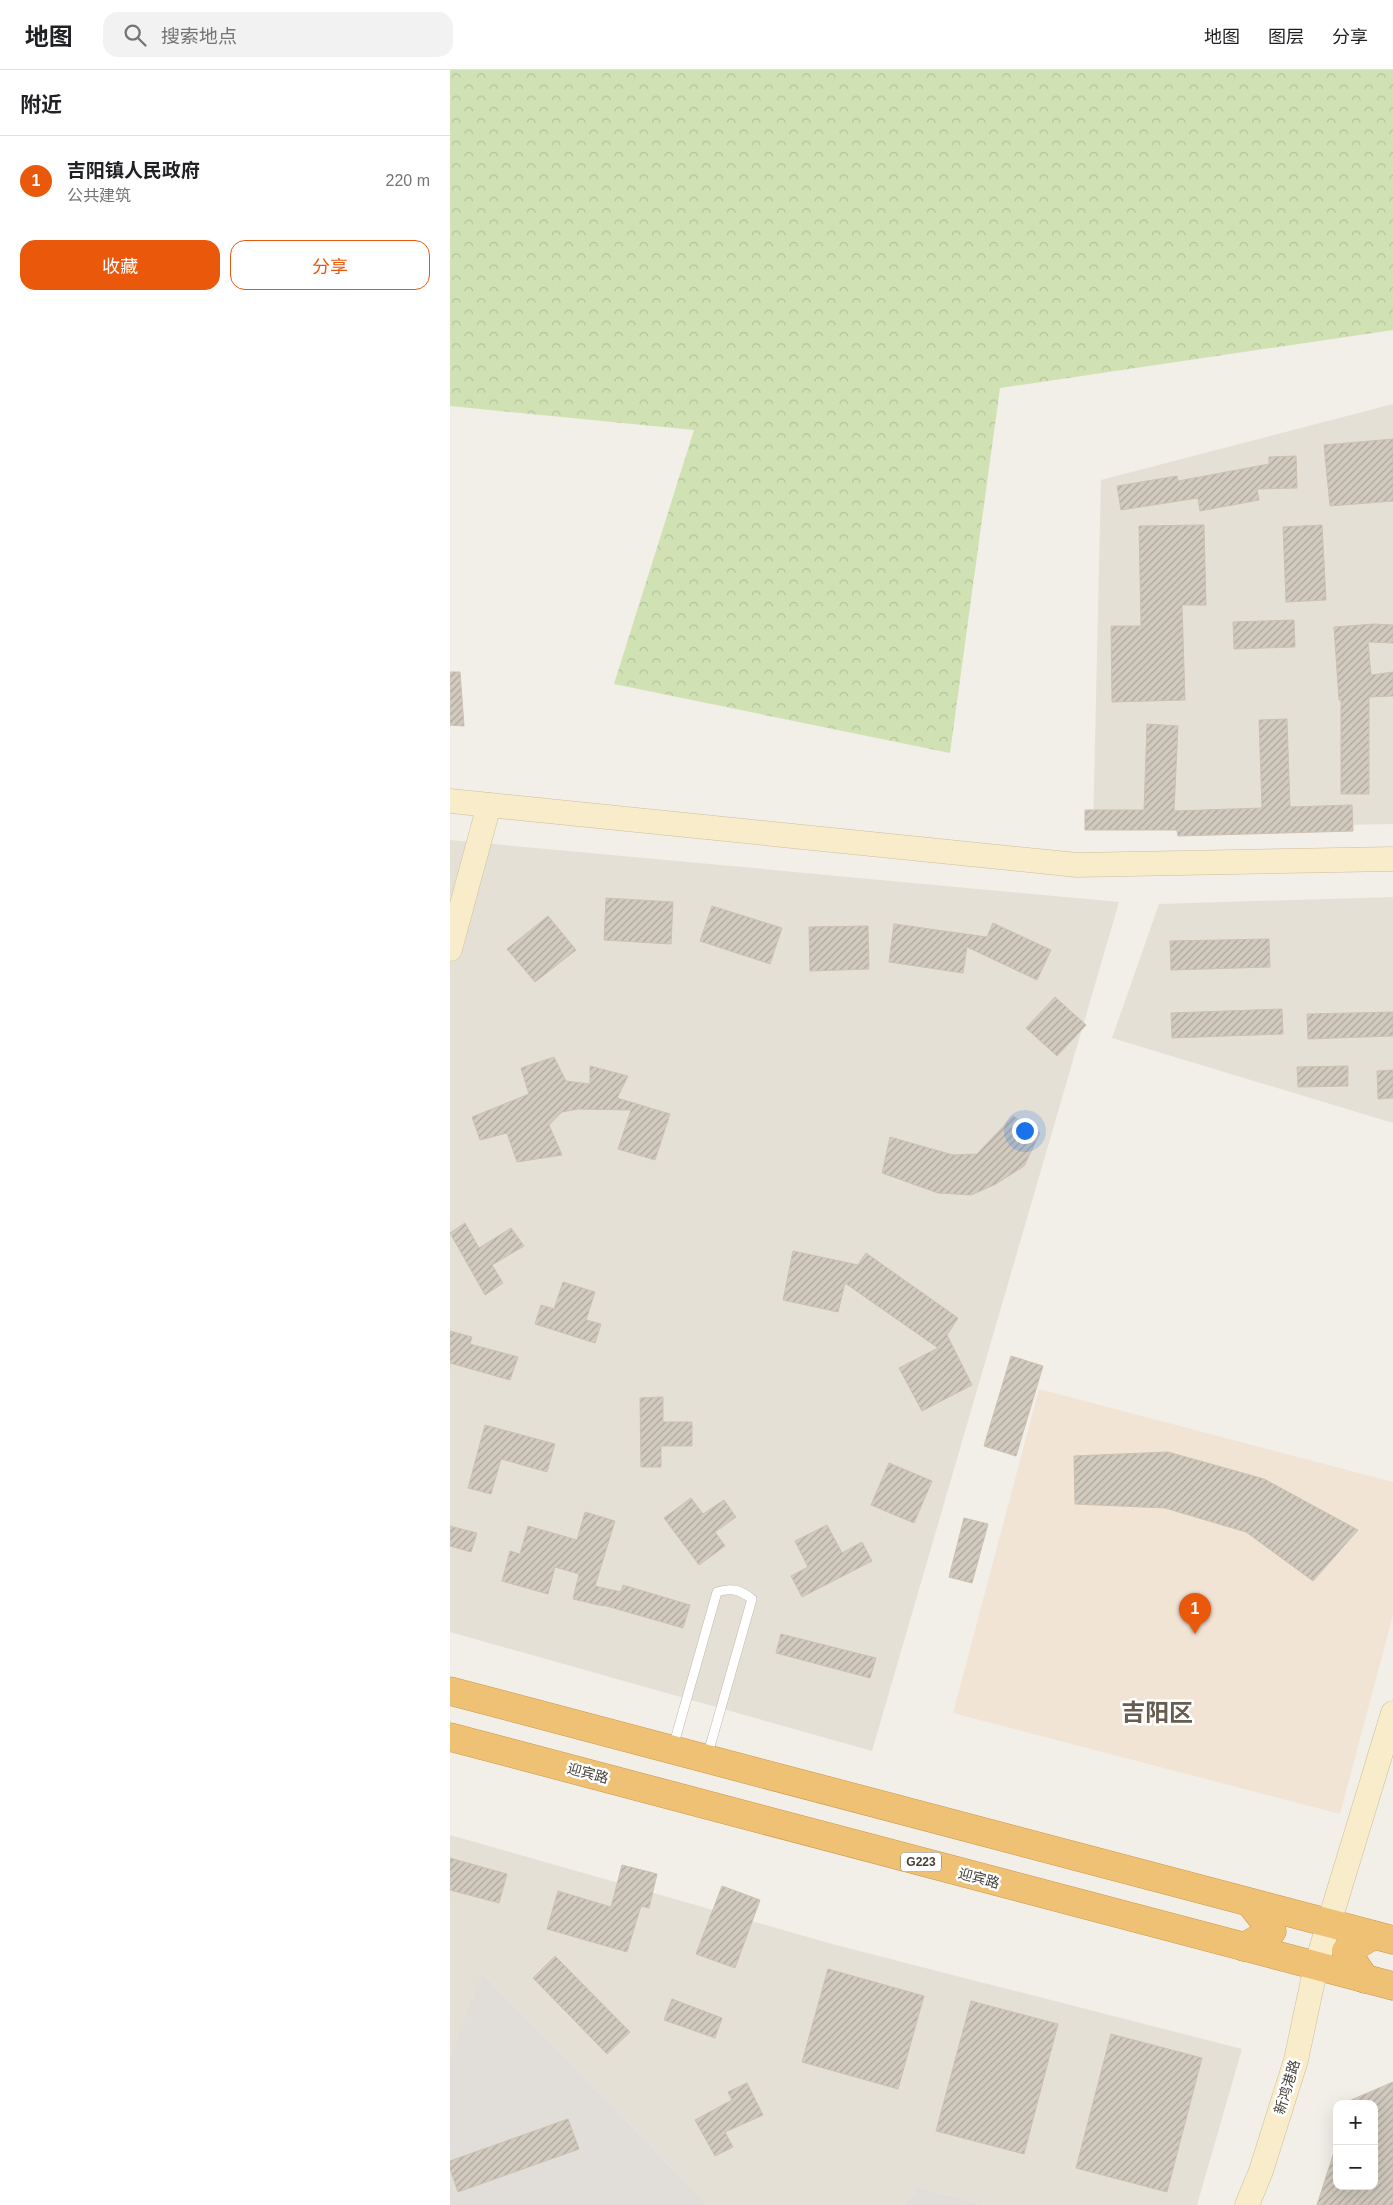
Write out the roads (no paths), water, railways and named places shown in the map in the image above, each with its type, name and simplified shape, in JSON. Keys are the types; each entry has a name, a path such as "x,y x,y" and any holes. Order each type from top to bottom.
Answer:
{"highway":[{"path":"450,1691 1384,1938"},
{"name":"迎宾路","path":"450,1736 1393,1986"},
{"path":"1244,1947 1272,1931 1251,1904"},
{"path":"1365,1979 1346,1951 1384,1938"}],"street":[{"path":"450,801 1077,866 1393,859"},
{"path":"450,949 489,805"},
{"name":"新鸿港路","path":"1247,2205 1261,2171 1296,2060 1316,1966 1393,1713"}],"lane":[{"path":"672,1751 717,1592 727,1589 741,1591 752,1599 706,1760"}],"place":[{"name":"吉阳镇人民政府","path":"1195,1634"}],"district":[{"name":"吉阳区","path":"1157,1712"}]}
